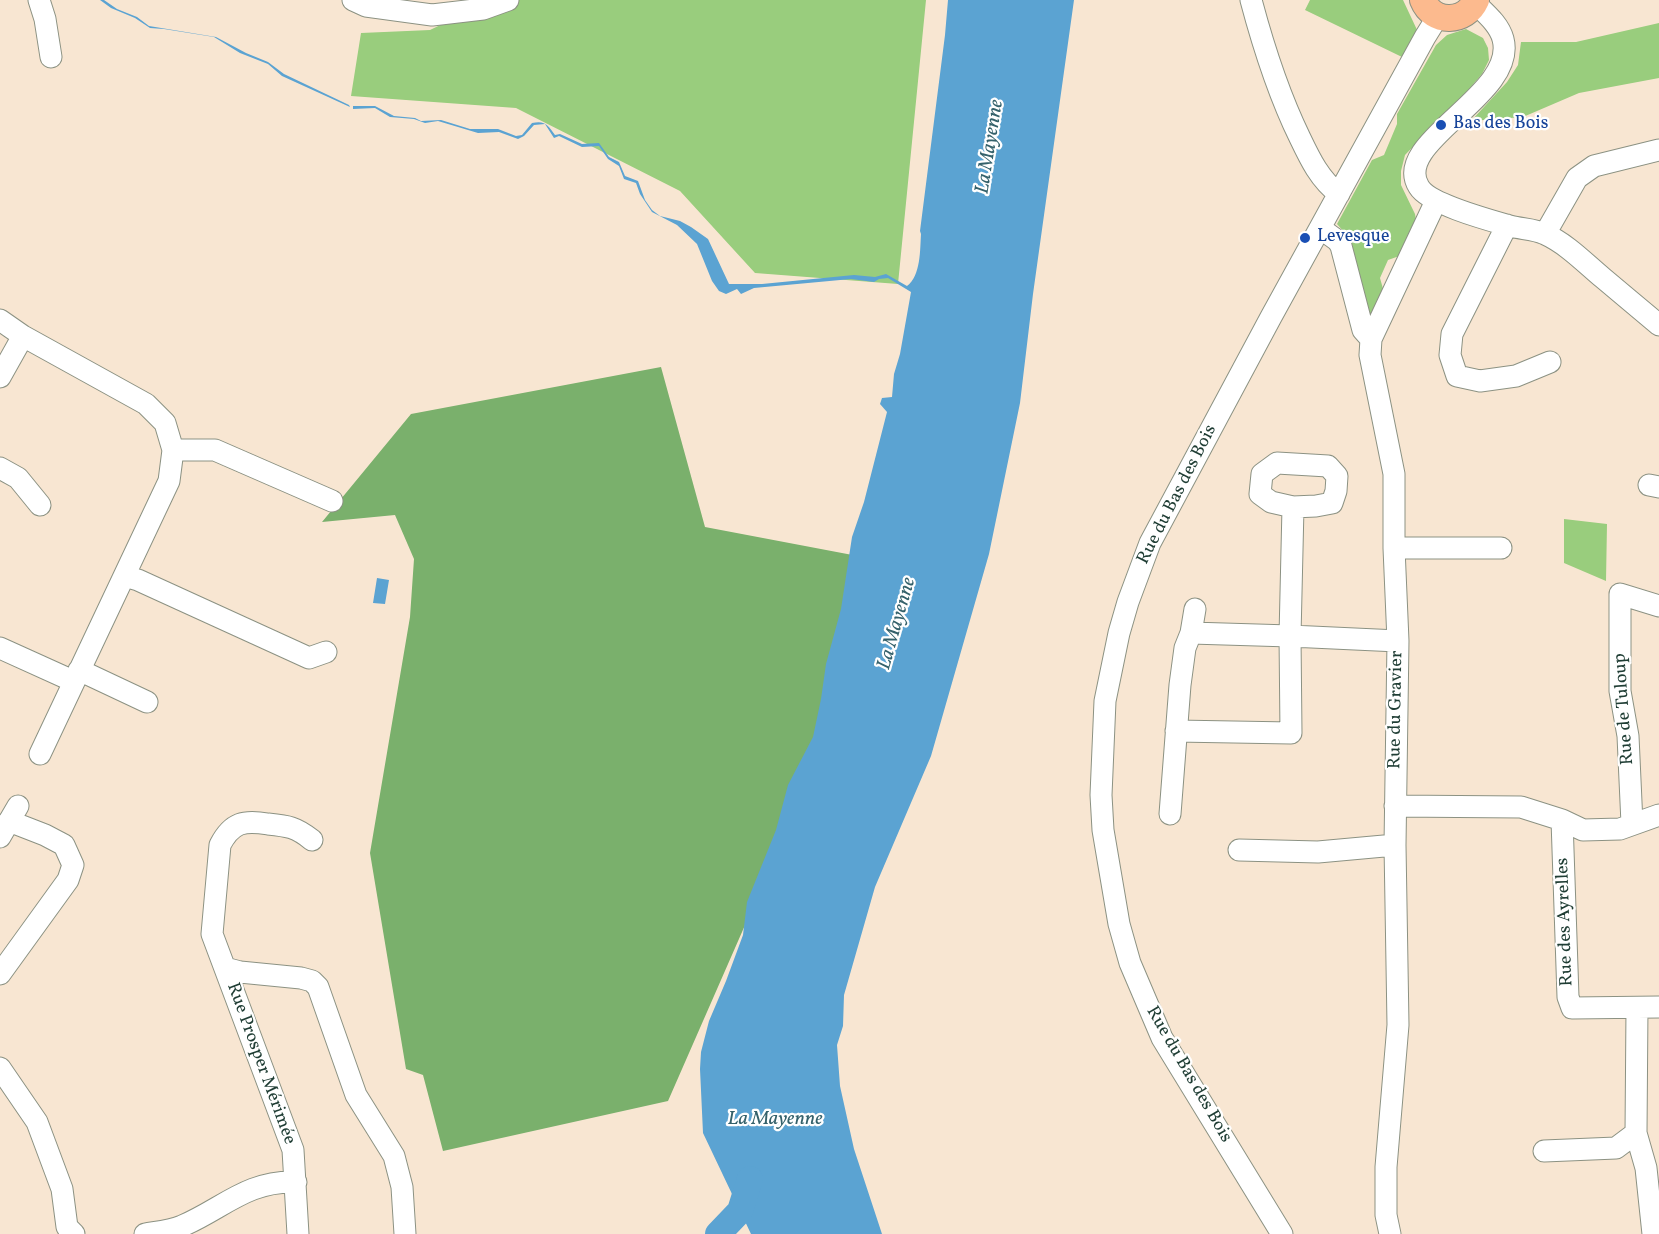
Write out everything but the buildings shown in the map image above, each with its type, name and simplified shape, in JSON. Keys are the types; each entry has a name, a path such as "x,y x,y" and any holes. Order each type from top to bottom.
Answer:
{"main road":[{"path":"1431,8 1455,18 1464,15 1476,1"}],"street":[{"path":"39,0 45,19 51,57"},
{"path":"353,0 366,6 432,15 483,9 508,0"},
{"path":"1251,0 1263,46 1282,101 1317,170 1325,183 1339,194"},
{"path":"1476,1 1494,21 1503,38 1502,63 1484,89 1420,154 1414,173 1417,185 1423,193 1437,201 1507,225 1545,234 1589,264 1659,325"},
{"name":"Rue du Bas des Bois","path":"1282,1234 1162,1038 1130,963 1119,924 1103,830 1101,784 1105,701 1128,602 1144,557 1185,477 1425,37 1431,8"},
{"path":"1545,234 1577,178 1594,166 1659,150"},
{"name":"Rue du Gravier","path":"1390,1234 1386,1215 1386,1167 1398,1025 1395,806 1398,641 1394,474 1370,355 1371,339 1437,201"},
{"path":"1507,225 1452,333 1450,355 1457,376 1480,381 1516,376 1550,362"},
{"path":"1320,228 1338,241 1341,246 1363,330 1371,339"},
{"path":"0,320 23,336 146,404 165,423 173,450 169,481 39,754"},
{"path":"0,376 23,336"},
{"path":"173,450 215,450 332,501"},
{"path":"0,468 18,478 40,505"},
{"path":"1176,731 1291,733 1290,636 1293,507"},
{"path":"1394,548 1501,548"},
{"path":"124,576 138,580 309,658 326,652"},
{"name":"Rue de Tuloup","path":"1632,824 1628,736 1620,691 1620,594 1659,606"},
{"path":"1170,814 1185,648 1191,633 1195,609"},
{"path":"1191,633 1398,641"},
{"path":"0,648 147,702"},
{"path":"1395,806 1521,807 1562,820 1583,830 1620,829 1659,815"},
{"name":"Rue des Ayrelles","path":"1562,820 1568,997 1572,1008 1659,1007"},
{"path":"0,974 68,880 73,865 64,845 45,834 9,821"},
{"path":"225,968 212,934 220,845 226,834 235,826 247,821 291,827 312,840"},
{"path":"1239,850 1318,852 1395,845"},
{"name":"Rue Prosper Mérimée","path":"225,968 293,1150 298,1234"},
{"name":"Rue Prosper Mérimée","path":"225,968 240,972 301,978 312,981 318,987 356,1095 394,1155 402,1187 405,1234"},
{"path":"1637,1008 1636,1133 1646,1168 1653,1234"},
{"path":"0,1068 37,1122 62,1189 67,1227 74,1234"},
{"path":"1544,1151 1616,1148 1636,1133"},
{"path":"145,1234 181,1226 249,1189 296,1182"}],"green space":[{"path":"492,0 926,0 898,284 755,273 680,191 516,108 351,96 361,33 430,30"},
{"path":"1310,0 1403,0 1418,32 1402,57 1305,10"},
{"path":"1659,23 1659,78 1579,93 1523,117 1471,121 1507,82 1518,65 1521,42 1576,42"},
{"path":"1466,29 1483,38 1488,48 1489,60 1482,74 1470,88 1405,155 1401,171 1401,185 1416,220 1405,254 1388,260 1380,278 1385,296 1375,316 1368,317 1351,240 1337,224 1372,160 1384,155 1397,124 1397,114 1436,45 1447,35"},
{"path":"661,367 705,527 863,557 816,763 668,1101 443,1151 423,1075 406,1069 370,853 410,617 414,559 395,515 322,522 411,414"},
{"path":"1564,519 1607,524 1606,581 1564,563"}],"water":[{"path":"100,0 137,17 149,26 216,37 268,62 284,74 350,107 282,76 268,64 240,53 214,37 150,28"},
{"name":"La Mayenne","path":"948,0 1074,0 1020,403 989,554 931,756 875,887 844,995 843,1026 837,1045 840,1086 854,1149 882,1234 751,1234 703,1133 701,1052 709,1021 743,935 747,902 776,830 788,785 813,737 826,664 841,609 852,537 864,502 887,412 880,404 882,398 892,397 894,374 900,354 911,292 888,278 874,282 851,279 754,288 741,294 737,289 726,294 719,291 712,281 697,244 677,225 652,212 640,194 636,183 624,179 619,166 608,159 599,146 582,147 559,136 554,138 545,124 534,125 518,139 499,132 478,133 438,121 425,123 414,119 390,117 375,108 353,109 353,106 375,106 394,116 415,118 421,121 441,120 470,129 498,129 516,136 522,135 532,123 540,122 546,124 555,135 560,134 582,144 599,143 609,157 619,162 625,176 638,181 645,200 652,210 660,216 680,221 708,239 729,284 762,284 854,275 875,277 886,274 907,286 915,276 919,262 920,231"},
{"path":"377,578 389,580 385,604 373,603"}],"waterway":[{"path":"718,1234 740,1211 750,1179"}],"place":[{"name":"Bas des Bois","path":"1441,125"},
{"name":"Levesque","path":"1305,238"}]}
